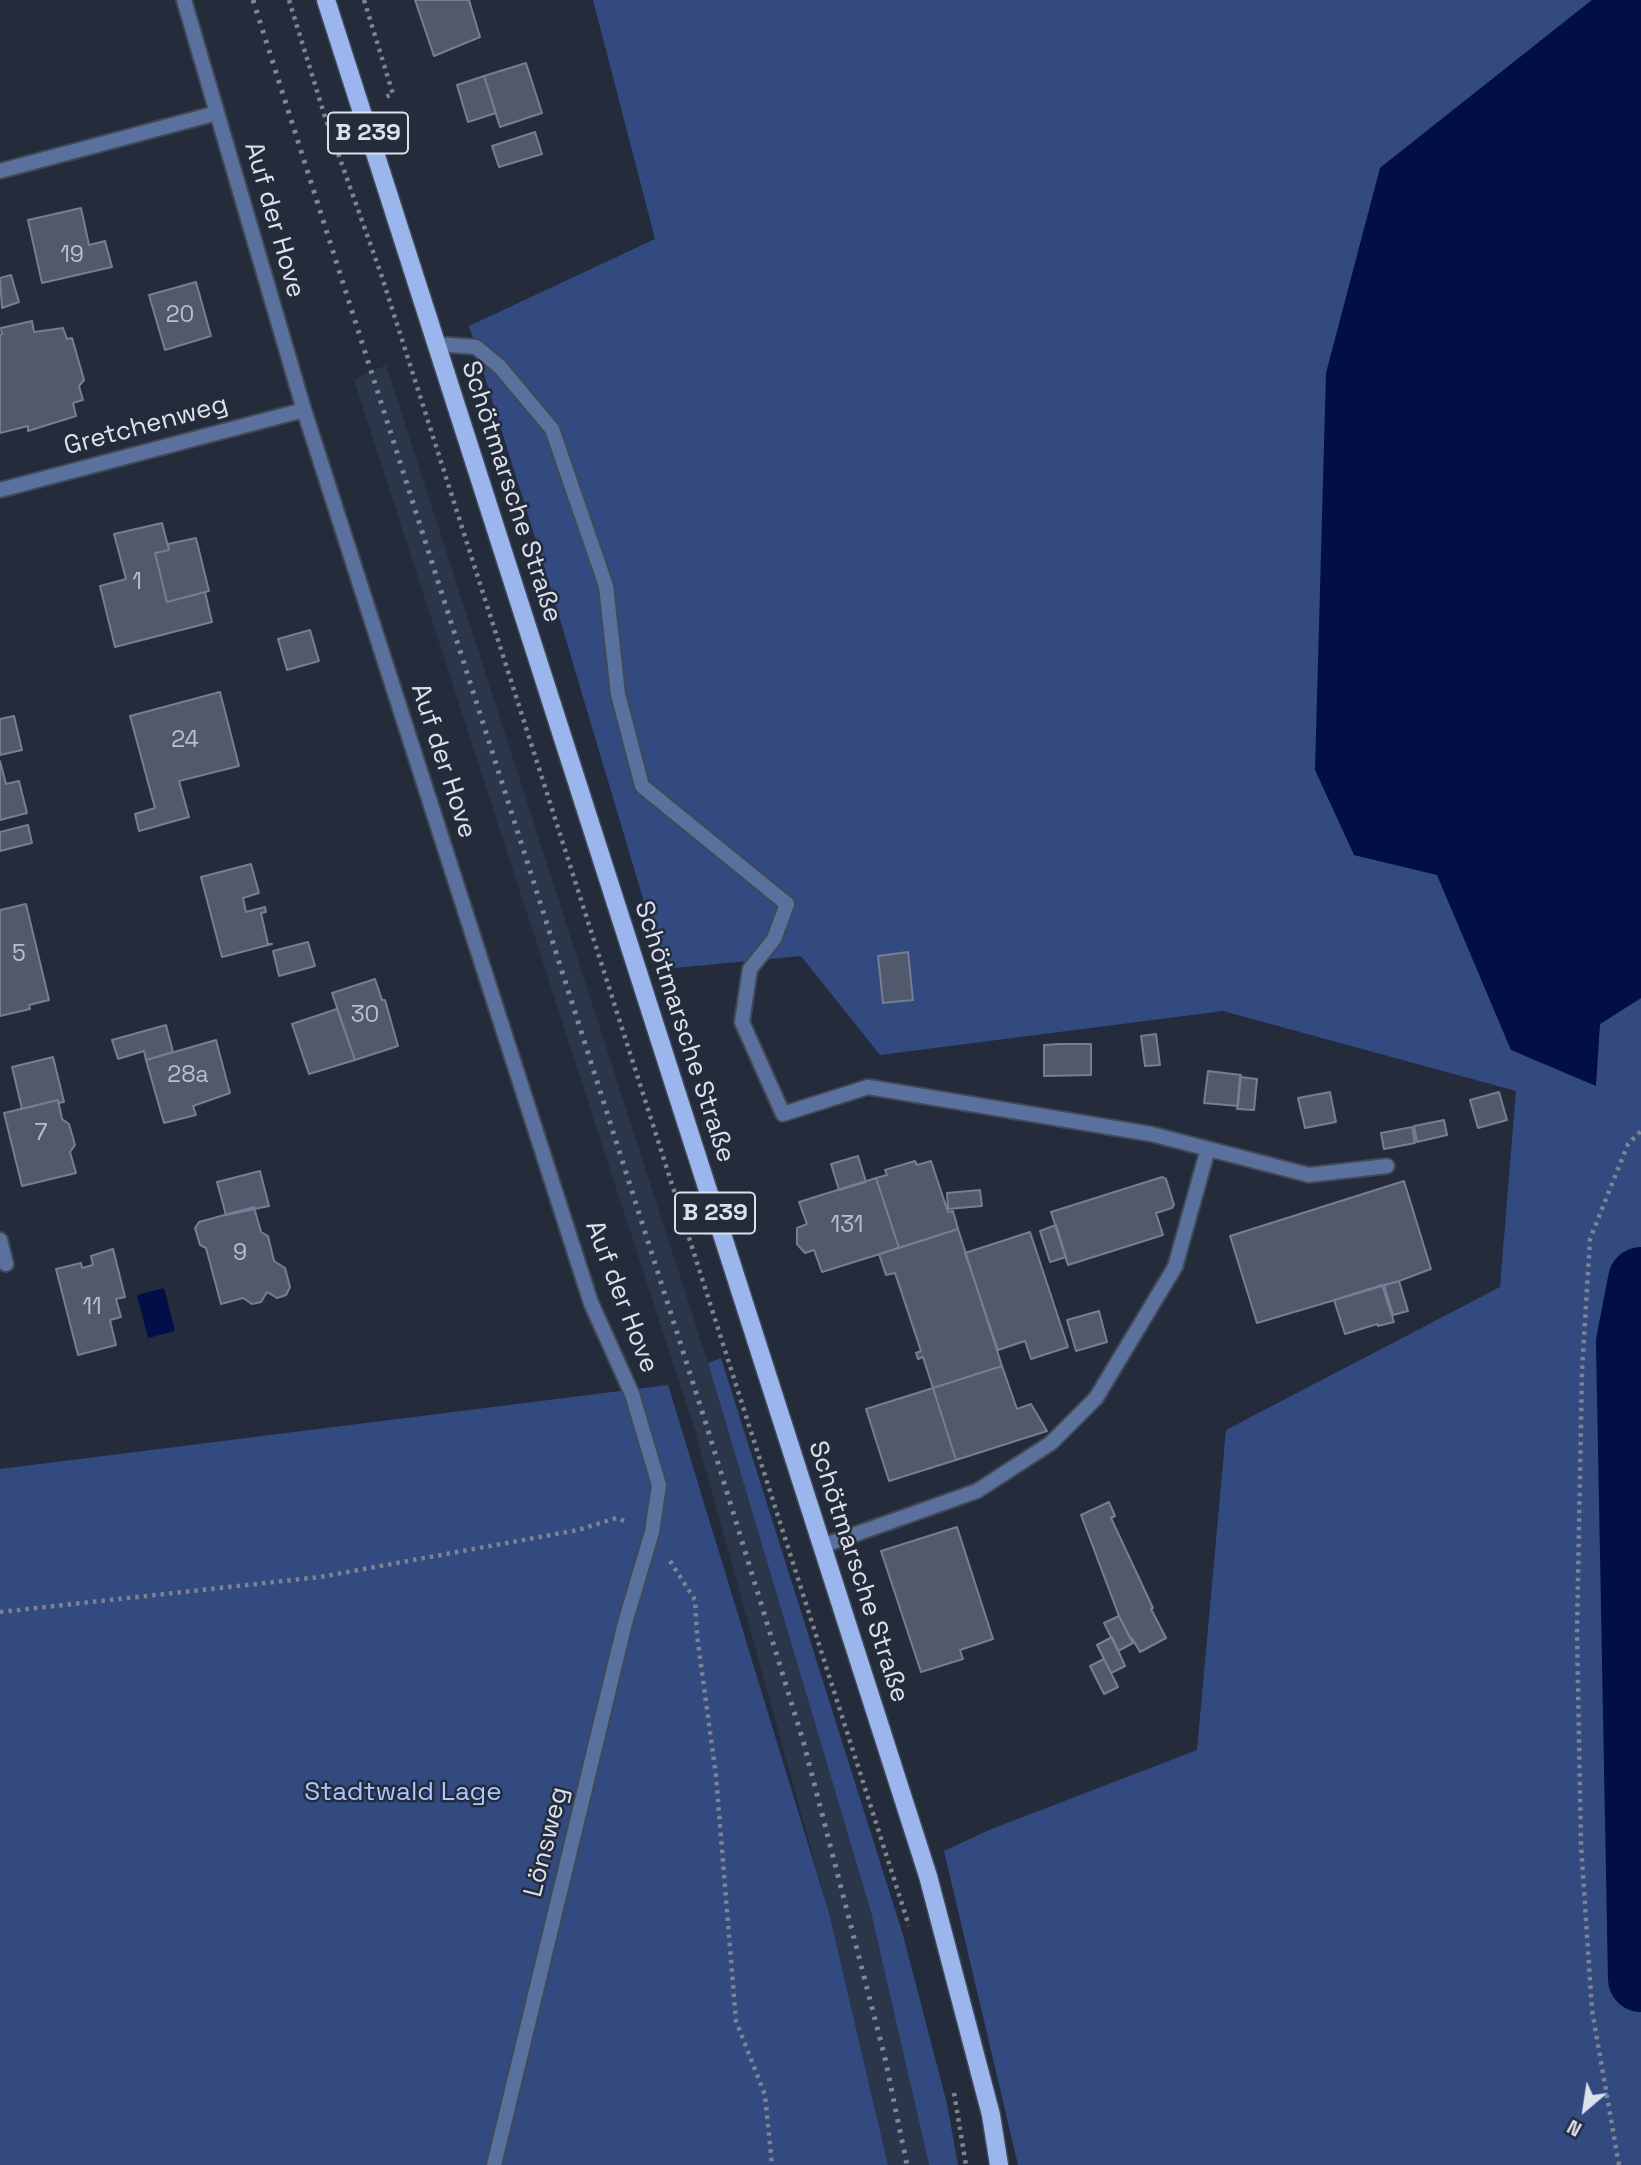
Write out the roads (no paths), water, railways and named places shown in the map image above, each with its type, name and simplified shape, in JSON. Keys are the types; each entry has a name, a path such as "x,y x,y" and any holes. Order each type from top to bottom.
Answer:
{"main road":[{"name":"Schötmarsche Straße","path":"326,0 928,1876 991,2115 999,2165"}],"street":[{"name":"Auf der Hove","path":"184,0 304,410 591,1303 632,1394 659,1485 652,1532"},
{"path":"0,171 217,113"},
{"path":"436,344 476,347 500,367 552,429 606,586 618,694 642,786 787,904 774,939 750,969 742,1022 783,1114 868,1087 1151,1134 1309,1175 1387,1166"},
{"name":"Gretchenweg","path":"0,490 304,410"},
{"path":"822,1546 977,1491 1051,1443 1096,1398 1175,1267 1208,1149"},
{"path":"1,1245 6,1264"},
{"name":"Lönsweg","path":"494,2165 625,1623 652,1532"}],"waterway":[{"path":"1641,1280 1629,1342 1641,1979"}],"railway":[{"path":"253,0 707,1427 804,1744 885,2058 907,2165"}],"park label":[{"name":"Stadtwald Lage","path":"403,1793"}]}
